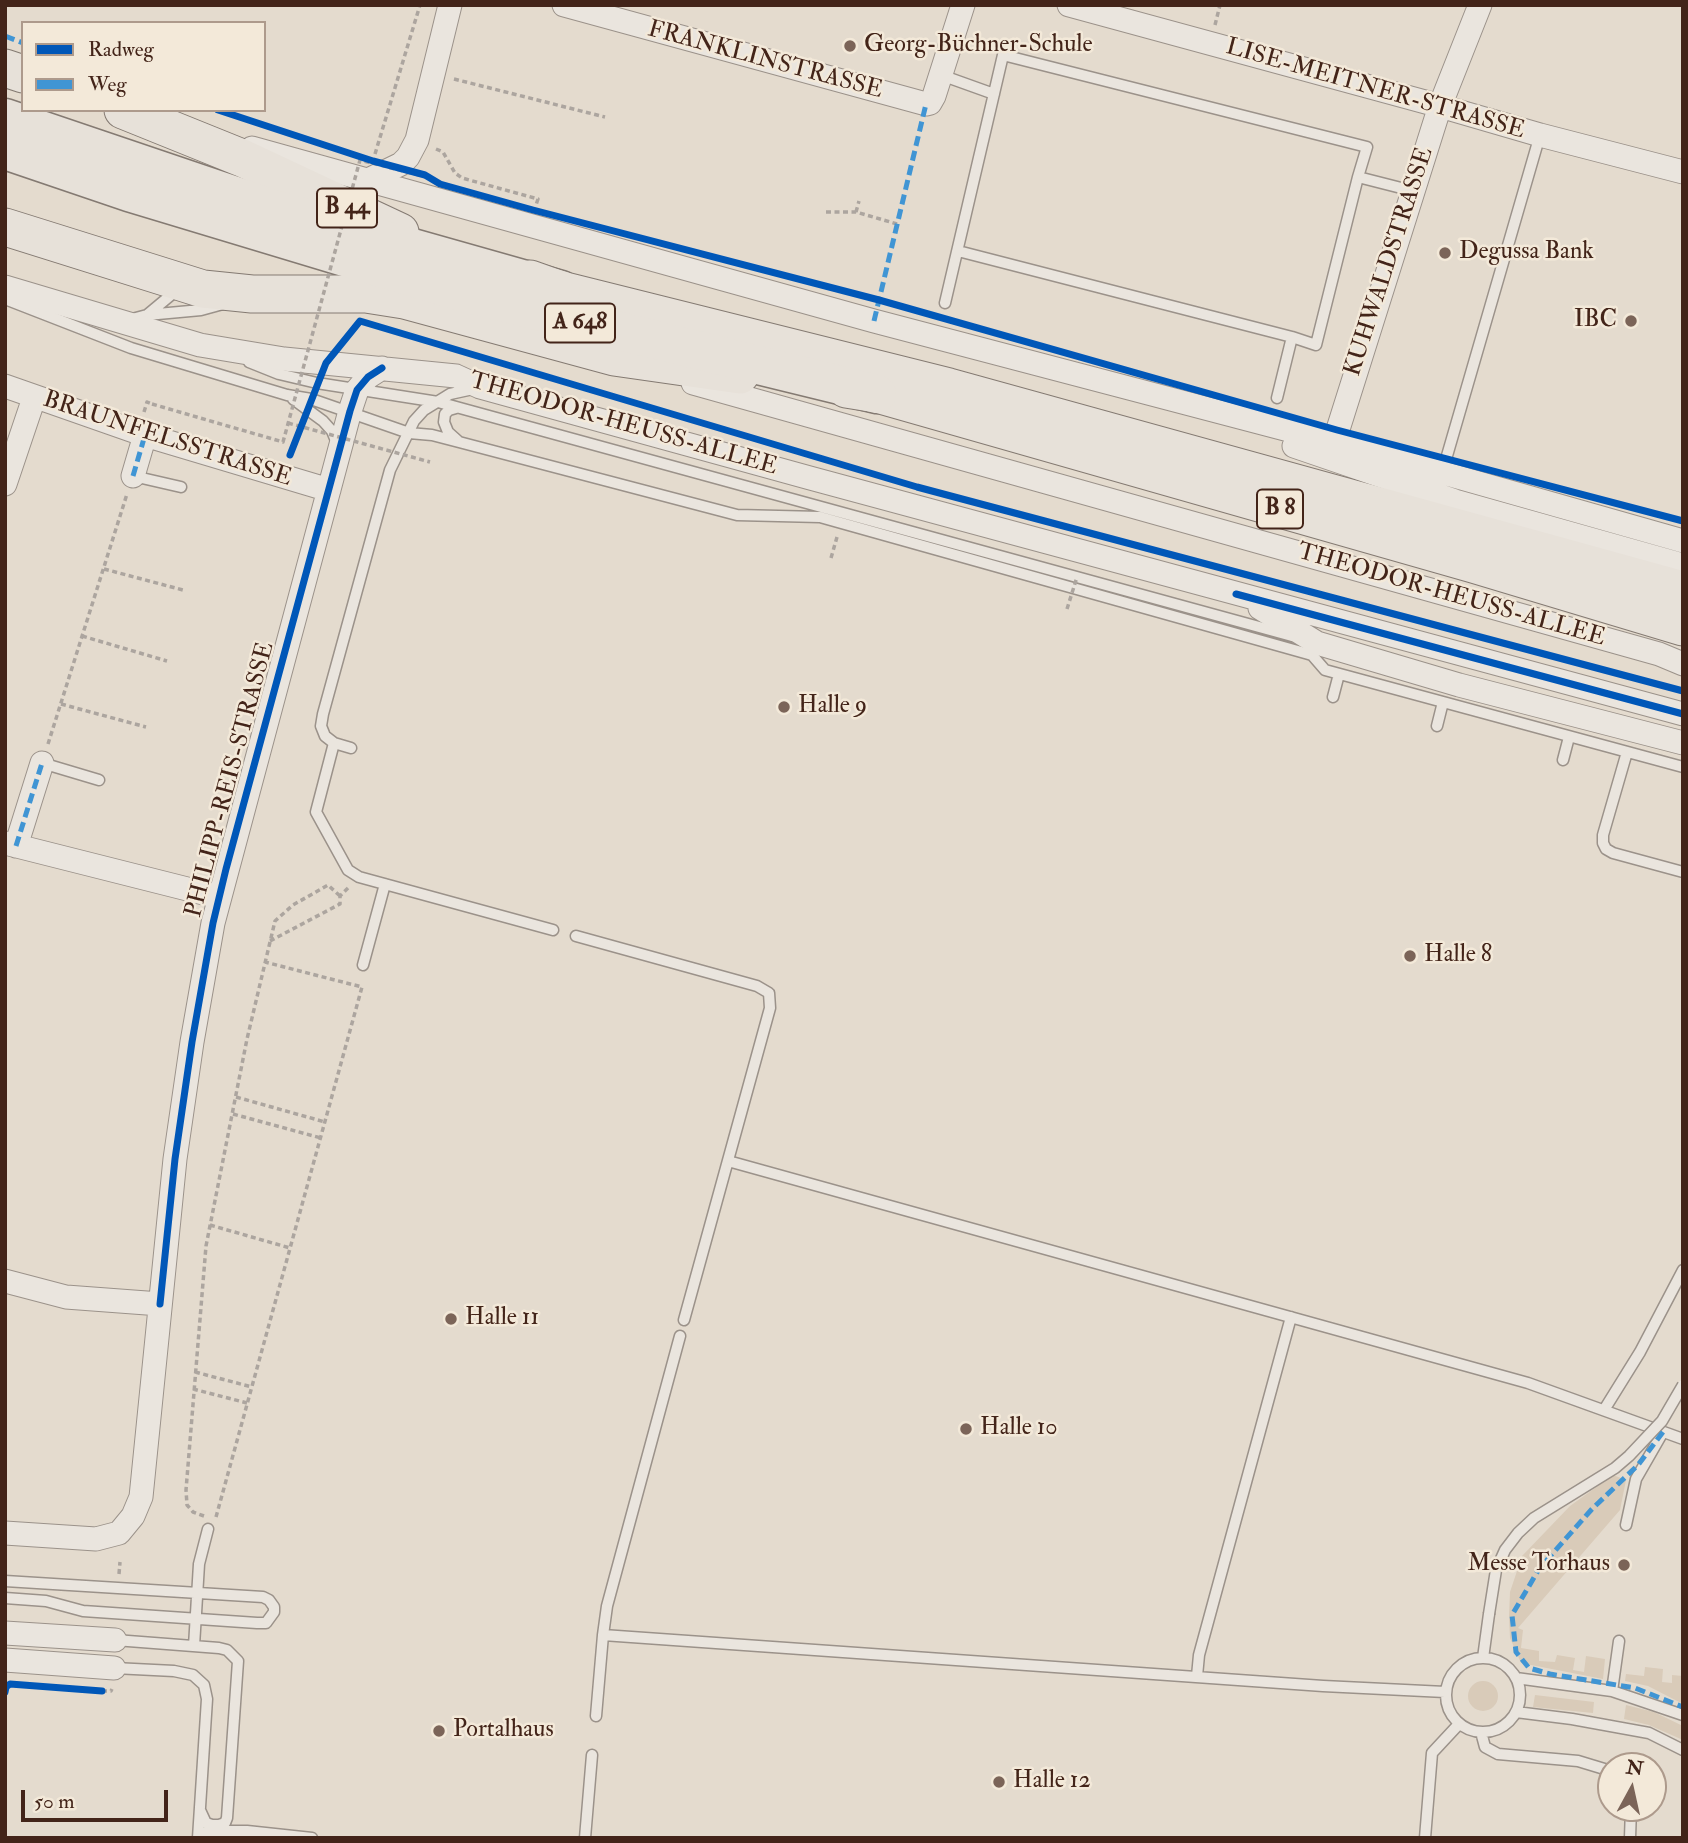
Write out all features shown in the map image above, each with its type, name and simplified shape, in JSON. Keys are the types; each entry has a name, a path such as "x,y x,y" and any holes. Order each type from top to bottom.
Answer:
{"highway":[{"name":"A 648","path":"5,118 271,208 561,290"},
{"name":"THEODOR-HEUSS-ALLEE","path":"5,150 129,192 464,293 877,394"}],"main road":[{"name":"B 44","path":"130,113 242,158 431,245 561,290"},
{"name":"THEODOR-HEUSS-ALLEE","path":"5,227 191,286 223,293 355,294 404,300 614,356 877,394 1446,556 1683,627"},
{"name":"B 8","path":"561,290 949,387 1683,590"}],"street":[{"path":"377,170 408,157 426,144 450,5"},
{"name":"FRANKLINSTRASSE","path":"565,5 926,104 933,100 941,75"},
{"path":"941,75 962,5"},
{"name":"LISE-MEITNER-STRASSE","path":"1069,5 1683,172"},
{"name":"KUHWALDSTRASSE","path":"1334,442 1440,106 1480,5"},
{"path":"130,113 377,170 874,321 1334,442 1683,541"},
{"name":"THEODOR-HEUSS-ALLEE","path":"5,287 200,345 284,359 456,376 481,387 1678,713"},
{"name":"THEODOR-HEUSS-ALLEE","path":"614,356 681,380 1648,651 1683,664"},
{"path":"353,400 368,377 382,368"},
{"path":"1111,383 1455,501 1683,565"},
{"name":"BRAUNFELSSTRASSE","path":"5,386 34,398 144,424 329,490"},
{"path":"5,484 34,398"},
{"name":"PHILIPP-REIS-STRASSE","path":"5,1532 96,1539 119,1533 133,1516 141,1497 183,1097 219,897 353,400"},
{"path":"1055,416 1455,501"},
{"path":"133,476 144,424"},
{"name":"THEODOR-HEUSS-ALLEE","path":"1236,594 1317,643 1459,685 1683,743"},
{"path":"42,763 11,845 219,897"},
{"path":"5,1281 66,1297 160,1304"},
{"path":"5,1633 78,1647 116,1640"},
{"path":"5,1660 114,1668"}],"lane":[{"path":"945,303 1003,55 1367,147 1316,345 958,251"},
{"path":"941,75 994,94"},
{"path":"1442,473 1540,135"},
{"path":"1358,177 1413,191"},
{"path":"147,315 171,294 191,286"},
{"path":"119,323 147,315 214,307 252,294"},
{"path":"5,299 131,348 287,395 311,399 438,402 1317,643"},
{"path":"1277,398 1292,337"},
{"path":"200,345 353,400 408,433 432,435 737,515 820,517 1312,655 1325,670 1683,767"},
{"path":"351,748 334,743 326,736 321,726 390,470 414,421 424,410 450,394 481,387"},
{"path":"287,395 323,421 332,431 340,449"},
{"path":"456,408 445,414 444,422 447,432 459,442"},
{"path":"133,476 181,487"},
{"path":"1238,621 1319,616"},
{"path":"1333,697 1339,674"},
{"path":"1437,726 1443,702"},
{"path":"1563,761 1569,737"},
{"path":"334,743 316,812 348,870 359,877 553,930"},
{"path":"1626,752 1603,843 1612,853 1683,872"},
{"path":"42,763 99,780"},
{"path":"363,965 385,884"},
{"path":"576,936 757,986 769,993 770,1008 684,1320"},
{"path":"728,1161 1528,1383 1683,1439"},
{"path":"1604,1410 1640,1352 1683,1270"},
{"path":"1197,1676 1199,1655 1291,1317"},
{"path":"596,1716 607,1606 680,1336"},
{"path":"1483,1658 1496,1570 1505,1550 1534,1518 1615,1468 1629,1456 1662,1420 1683,1385"},
{"path":"1626,1525 1636,1479 1663,1432"},
{"path":"194,1646 199,1564 208,1529"},
{"path":"5,1581 263,1597 269,1600 274,1612 265,1623 83,1611 46,1601 5,1598"},
{"path":"603,1634 1323,1686 1445,1692"},
{"path":"116,1640 219,1647 228,1650 238,1661 229,1810 225,1823 206,1823 200,1810"},
{"path":"1612,1691 1619,1641"},
{"path":"63,1664 78,1660 78,1647"},
{"path":"1483,1658 1502,1663 1516,1678 1520,1701 1516,1712 1502,1727 1481,1732 1469,1730 1459,1724 1451,1714 1445,1692 1454,1671 1472,1659 1483,1658"},
{"path":"114,1668 184,1673 193,1675 204,1685 207,1699 198,1838"},
{"path":"1516,1678 1612,1691 1683,1715"},
{"path":"1516,1712 1649,1733 1683,1750"},
{"path":"1425,1838 1433,1753 1459,1724"},
{"path":"1481,1732 1485,1747 1498,1754 1578,1760 1597,1766"},
{"path":"586,1838 592,1755"},
{"path":"229,1810 232,1819 248,1834"},
{"path":"198,1838 208,1831 312,1838"}],"path":[{"path":"377,170 420,5"},
{"path":"452,79 605,117"},
{"path":"426,144 443,152 449,165"},
{"path":"144,424 147,402 283,442 360,160 434,179"},
{"path":"856,212 859,201"},
{"path":"826,212 856,212 897,224"},
{"path":"288,422 430,462"},
{"path":"42,763 133,476"},
{"path":"831,558 837,536"},
{"path":"103,569 183,590"},
{"path":"1067,609 1077,577"},
{"path":"82,636 167,661"},
{"path":"61,704 146,727"},
{"path":"265,962 362,987 216,1520 193,1513 187,1505 186,1490 193,1389 210,1225 236,1097 265,962 275,921 293,905 328,885 340,897"},
{"path":"270,941 340,904"},
{"path":"236,1097 325,1122"},
{"path":"233,1114 321,1138"},
{"path":"210,1225 290,1248"},
{"path":"195,1372 252,1387"},
{"path":"193,1389 247,1404"}],"shaded area":[{"path":"1613,1475 1626,1480 1620,1510 1518,1628 1523,1630 1521,1648 1539,1651 1539,1661 1555,1662 1557,1655 1575,1658 1573,1670 1584,1672 1586,1656 1605,1659 1603,1679 1521,1663 1510,1638 1509,1616 1510,1592 1522,1556 1570,1506"},
{"path":"1645,1667 1663,1669 1662,1682 1672,1683 1672,1675 1683,1676 1683,1704 1648,1686 1625,1681 1626,1674 1644,1676"},
{"path":"1483,1681 1494,1685 1498,1696 1494,1707 1483,1711 1472,1707 1468,1696 1472,1685"},
{"path":"1535,1695 1594,1702 1593,1713 1533,1707"},
{"path":"1626,1705 1654,1712 1683,1726 1683,1740 1649,1725 1624,1719"}],"marked path":[{"path":"5,36 21,42"},
{"path":"874,321 926,104"},
{"path":"133,476 145,435"},
{"path":"16,846 42,763"},
{"path":"1663,1432 1638,1465 1592,1509 1539,1569 1512,1615 1516,1652 1529,1668 1635,1688 1683,1707"}],"cycle path":[{"path":"224,112 373,161 425,175 440,184 879,300 1337,430 1683,521"},
{"path":"290,455 326,363 360,321 917,487 1683,691"},
{"path":"160,1304 175,1159 213,923 350,411 357,390 368,377 382,368"},
{"path":"1236,594 1683,714"},
{"path":"5,1692 10,1684 102,1691"}],"place":[{"name":"Georg-Büchner-Schule","path":"850,46"},
{"name":"Degussa Bank","path":"1445,253"},
{"name":"IBC","path":"1631,321"},
{"name":"Halle 9","path":"784,707"},
{"name":"Halle 8","path":"1410,956"},
{"name":"Halle 11","path":"451,1319"},
{"name":"Halle 10","path":"966,1429"},
{"name":"Messe Torhaus","path":"1624,1565"},
{"name":"Portalhaus","path":"439,1731"},
{"name":"Halle 12","path":"999,1782"}]}
